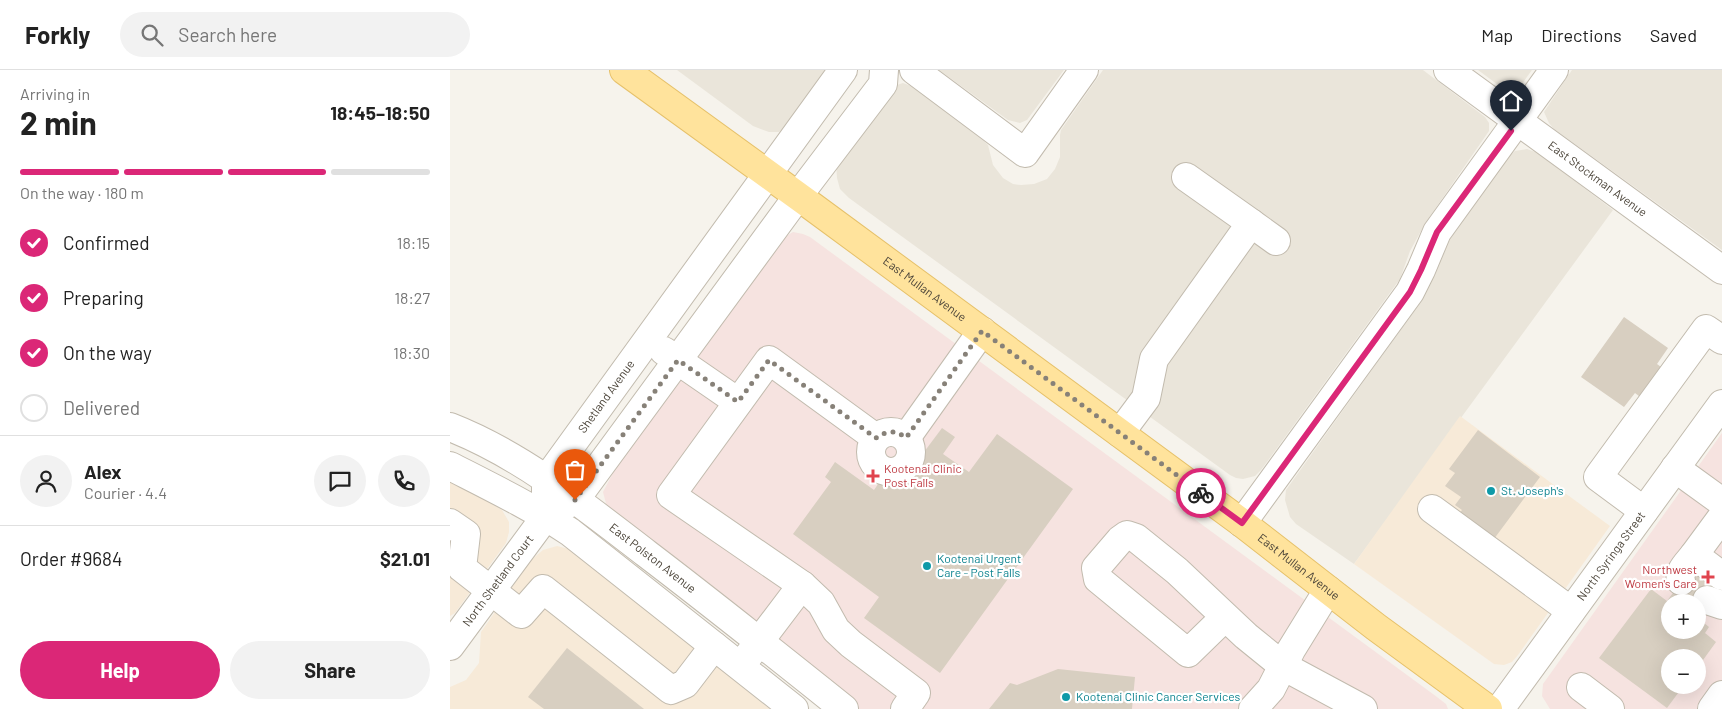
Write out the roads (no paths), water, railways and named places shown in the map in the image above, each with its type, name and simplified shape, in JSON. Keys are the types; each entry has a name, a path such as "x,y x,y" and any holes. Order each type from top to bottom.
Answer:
{"main road":[{"name":"East Mullan Avenue","path":"624,70 1242,523 1328,590 1488,709"}],"street":[{"name":"Shetland Avenue","path":"546,480 843,70"},
{"path":"546,516 575,500 798,196 883,84 884,70"},
{"path":"914,70 1025,153 1084,70"},
{"name":"East Stockman Avenue","path":"1448,70 1722,270"},
{"path":"1242,523 1410,292 1437,232 1554,70"},
{"path":"1186,177 1276,240"},
{"path":"1120,433 1146,398 1154,359 1252,223"},
{"path":"1644,510 1598,477 1706,329 1722,340"},
{"path":"906,438 982,331"},
{"path":"648,340 738,402"},
{"path":"876,438 769,360 671,495 802,586 821,603 836,630 851,644 916,693 904,709"},
{"name":"North Syringa Street","path":"1500,709 1722,404"},
{"name":"East Polston Avenue","path":"450,427 525,465 592,512 760,641 844,709"},
{"path":"888,432 894,432 906,438 911,450 911,457 904,467 891,472 879,468 875,463 871,450 876,438 888,432"},
{"path":"450,466 546,516 570,532 794,709"},
{"path":"1675,468 1722,502"},
{"path":"546,480 546,516"},
{"path":"1432,509 1571,611"},
{"name":"North Shetland Court","path":"450,646 546,516"},
{"path":"1681,581 1681,572 1722,517"},
{"path":"450,523 466,534 456,576 492,589 521,614 543,589 671,690 685,684 714,646"},
{"path":"1225,617 1188,653 1098,579 1096,568 1120,540 1127,535 1136,538 1177,571 1246,636 1283,666 1363,709"},
{"path":"1694,555 1722,576"},
{"path":"741,667 802,586"},
{"path":"1253,709 1272,689 1283,666 1328,590"},
{"path":"1581,688 1610,709"},
{"path":"1712,709 1722,696"}],"place":[{"name":"Kootenai Clinic Post Falls","path":"873,476"},
{"name":"St. Joseph's","path":"1491,491"},
{"name":"Kootenai Urgent Care - Post Falls","path":"927,566"},
{"name":"Northwest Women's Care","path":"1708,577"},
{"name":"Kootenai Clinic Cancer Services","path":"1066,697"}]}
